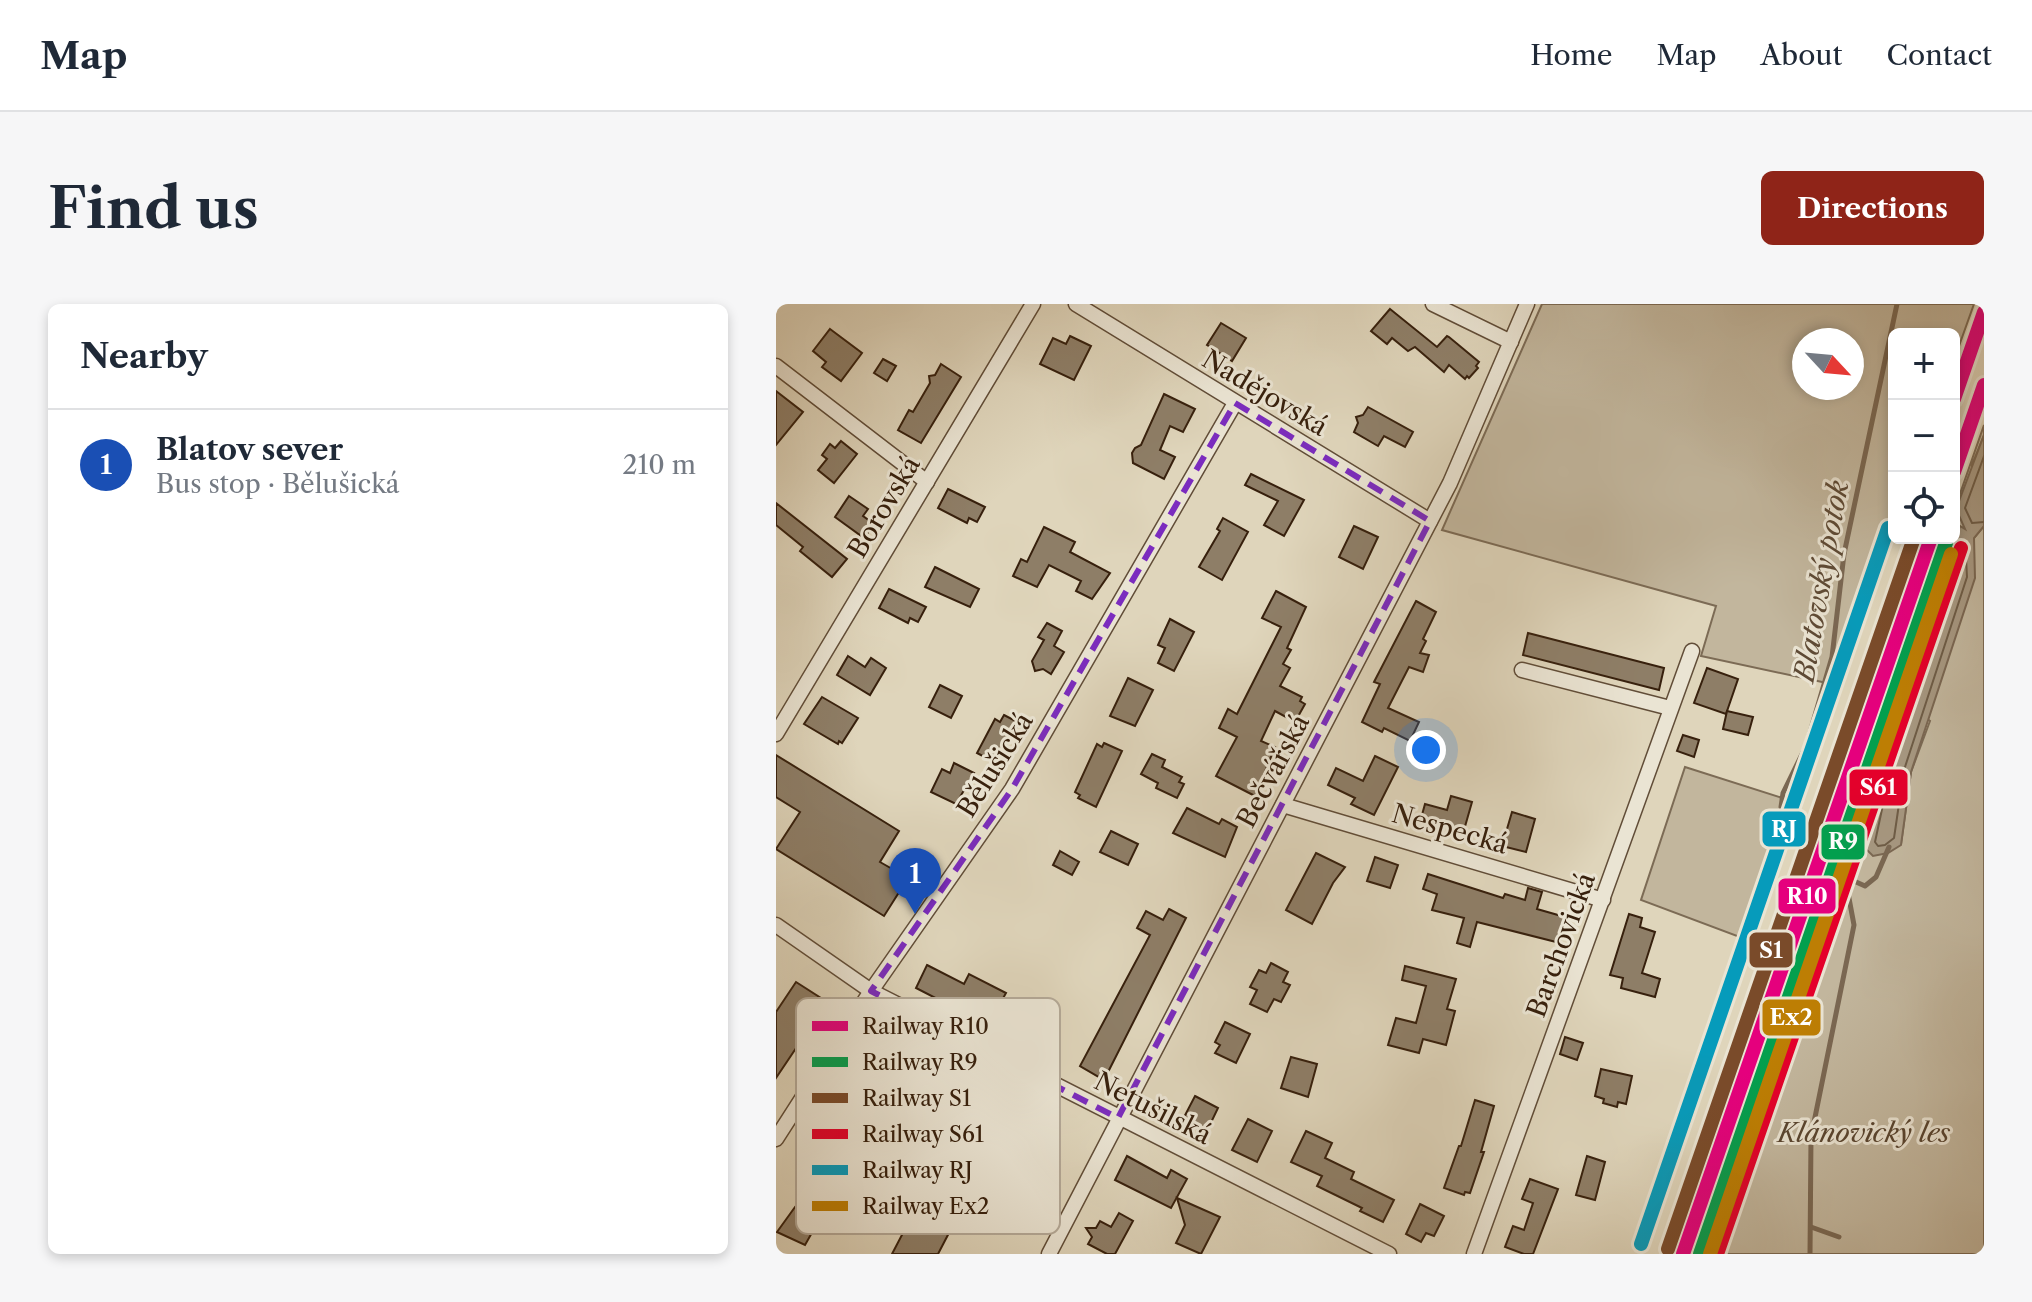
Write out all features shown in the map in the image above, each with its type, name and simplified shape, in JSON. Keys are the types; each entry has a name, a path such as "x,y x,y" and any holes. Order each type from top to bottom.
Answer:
{"street":[{"name":"Borovská","path":"776,734 1033,304"},
{"name":"Nadějovská","path":"1076,304 1430,521"},
{"path":"1433,304 1511,342"},
{"name":"Bečvářská","path":"1060,1232 1450,483 1527,304"},
{"path":"776,366 927,482"},
{"name":"Bělušická","path":"867,998 1012,789 1235,403"},
{"name":"Barchovická","path":"1474,1254 1692,651"},
{"path":"1522,670 1670,708"},
{"name":"Nespecká","path":"1283,805 1603,900"},
{"name":"Netušilská","path":"776,925 885,998"},
{"name":"Netušilská","path":"1060,1088 1389,1254"},
{"name":"Bělušická","path":"776,1139 796,1108"},
{"name":"Bečvářská","path":"1049,1254 1059,1234"}],"highlighted area":[{"path":"1235,403 1430,521 1118,1118 871,991 1012,789"}],"green space":[{"path":"1542,304 1974,304 1960,343 1960,328 1888,328 1888,544 1891,544 1841,686 1701,656 1716,606 1442,530"},
{"name":"Klánovický les","path":"1984,425 1984,435 1972,465 1974,538 1984,526 1984,1254 1696,1254 1943,544 1960,544 1960,494","holes":["1903,703 1930,721 1911,772 1901,844 1865,847 1888,742"]},
{"path":"1685,767 1798,803 1745,939 1641,900"}],"water":[{"path":"1984,435 1984,526 1974,538 1975,578 1911,772 1901,845 1888,853 1873,856 1865,848 1888,742 1954,544 1960,544 1960,526 1965,529 1960,518 1960,498"}],"building":[{"path":"1390,309 1437,347 1449,337 1479,362 1478,368 1465,379 1449,365 1444,372 1415,347 1408,351 1392,338 1387,344 1371,331"},
{"path":"1221,323 1246,338 1232,361 1207,345"},
{"path":"830,329 862,353 841,381 822,367 826,362 813,351"},
{"path":"1070,336 1091,346 1074,380 1040,364 1053,338 1066,344"},
{"path":"883,359 896,366 887,381 874,373"},
{"path":"941,364 961,377 921,443 898,430 930,383 929,376 935,375"},
{"path":"776,391 803,412 776,445"},
{"path":"1164,394 1195,409 1183,432 1170,426 1160,450 1175,457 1164,479 1133,463 1132,453 1141,445"},
{"path":"1368,407 1413,432 1405,447 1384,436 1378,446 1354,432 1358,423 1356,417 1363,415"},
{"path":"841,441 857,454 834,483 818,470 827,459 822,455 830,444 835,448"},
{"path":"1251,474 1304,500 1284,536 1264,525 1278,501 1245,485"},
{"path":"948,489 985,507 977,522 969,518 967,523 938,508"},
{"path":"849,496 868,509 863,516 874,524 864,538 835,517"},
{"path":"776,503 847,559 832,577 800,551 803,547 776,525"},
{"path":"1223,518 1248,532 1222,580 1199,567 1220,531 1217,529"},
{"path":"1354,526 1378,537 1363,569 1339,557"},
{"path":"1044,527 1075,542 1070,552 1110,573 1092,599 1076,591 1081,581 1049,565 1037,587 1013,576 1021,559 1027,562"},
{"path":"935,567 979,589 970,607 925,587"},
{"path":"889,589 926,607 918,622 910,618 908,623 879,608"},
{"path":"1276,591 1306,607 1287,648 1291,650 1283,664 1290,668 1280,686 1302,697 1300,701 1305,704 1295,722 1275,711 1261,741 1275,747 1255,796 1216,776 1237,737 1219,728 1228,709 1237,714 1281,627 1262,618"},
{"path":"1416,601 1436,612 1420,653 1429,655 1423,672 1409,667 1388,708 1419,722 1410,741 1384,728 1382,732 1362,722 1380,684 1374,682"},
{"path":"1170,619 1194,632 1174,671 1158,663 1165,648 1158,645"},
{"path":"1047,623 1062,631 1054,646 1064,652 1051,674 1043,669 1035,671 1032,661 1044,640 1038,637"},
{"path":"1528,633 1664,668 1659,690 1523,655"},
{"path":"848,656 865,667 871,658 886,668 870,695 837,675"},
{"path":"1707,668 1738,679 1726,714 1694,703"},
{"path":"1128,678 1153,690 1135,726 1110,716"},
{"path":"940,685 962,696 951,718 929,707"},
{"path":"822,697 858,718 842,743 839,741 838,744 804,724"},
{"path":"1727,711 1753,717 1748,735 1723,729"},
{"path":"1004,715 1019,723 996,763 977,753 995,719 1000,722"},
{"path":"1683,735 1699,740 1694,757 1677,751"},
{"path":"1104,743 1122,751 1096,807 1078,798 1080,795 1075,792 1097,744 1102,747"},
{"path":"1152,754 1165,760 1162,767 1182,777 1179,782 1184,784 1177,798 1156,788 1158,783 1141,774"},
{"path":"776,755 899,831 880,862 908,878 884,916 776,849 800,812 776,797"},
{"path":"1375,756 1398,767 1374,815 1351,804 1355,798 1328,785 1336,768 1363,781"},
{"path":"954,763 974,773 956,804 931,792 942,769 950,773"},
{"path":"1451,796 1472,802 1464,830 1439,823 1438,827 1420,822 1425,804 1447,810"},
{"path":"1187,808 1219,824 1222,819 1237,827 1225,857 1173,833"},
{"path":"1512,812 1535,819 1526,852 1502,846"},
{"path":"1111,831 1138,844 1128,865 1100,852"},
{"path":"1060,851 1079,862 1072,875 1053,865"},
{"path":"1316,853 1345,867 1312,924 1286,910"},
{"path":"1375,857 1398,865 1390,888 1367,881"},
{"path":"1428,874 1503,898 1505,894 1525,900 1528,888 1542,892 1537,909 1565,917 1560,943 1477,922 1470,947 1457,943 1464,918 1432,910 1437,894 1423,889"},
{"path":"1169,909 1186,918 1104,1080 1080,1066 1150,935 1137,928 1146,911 1163,920"},
{"path":"1629,914 1642,918 1640,927 1655,932 1642,973 1660,979 1655,997 1621,988 1623,978 1610,975"},
{"path":"1271,963 1288,972 1283,982 1290,985 1281,1002 1274,999 1267,1012 1250,1004 1257,990 1250,987 1259,970 1266,973"},
{"path":"927,965 964,984 969,974 1006,993 1003,998 935,998 916,988"},
{"path":"1405,966 1456,979 1447,1009 1455,1011 1446,1045 1423,1039 1419,1053 1388,1045 1396,1018 1416,1023 1426,986 1402,980"},
{"path":"796,982 821,998 796,998 796,1048 776,1078 776,1012"},
{"path":"1225,1022 1250,1034 1236,1063 1215,1053 1220,1045 1215,1042"},
{"path":"1565,1037 1583,1043 1577,1060 1560,1054"},
{"path":"1291,1057 1317,1064 1308,1097 1281,1088"},
{"path":"1601,1069 1632,1076 1626,1104 1618,1102 1617,1107 1603,1103 1604,1099 1595,1096"},
{"path":"1195,1096 1218,1108 1206,1133 1182,1121"},
{"path":"1475,1100 1494,1106 1481,1152 1484,1152 1470,1193 1465,1192 1464,1195 1444,1188"},
{"path":"1248,1119 1272,1131 1257,1162 1232,1150"},
{"path":"1306,1131 1332,1143 1325,1158 1354,1172 1351,1179 1394,1200 1383,1222 1317,1186 1322,1176 1291,1162"},
{"path":"1127,1156 1167,1178 1171,1170 1187,1179 1171,1208 1115,1180"},
{"path":"1587,1156 1605,1162 1595,1200 1576,1195"},
{"path":"1530,1179 1558,1189 1533,1254 1524,1254 1505,1247 1513,1226 1524,1230 1533,1203 1522,1199"},
{"path":"1177,1198 1220,1217 1201,1254 1176,1243 1185,1225"},
{"path":"1420,1204 1444,1216 1434,1236 1426,1233 1421,1242 1406,1234"},
{"path":"795,1207 796,1234 811,1234 805,1245 777,1232"},
{"path":"1119,1213 1133,1221 1115,1254 1107,1254 1088,1244 1092,1237 1086,1228 1096,1228 1100,1221 1111,1227"},
{"path":"902,1234 948,1234 938,1254 892,1254"}],"waterway":[{"name":"Blatovský potok","path":"1810,1254 1811,1137 1854,925 1845,877 1849,860 1843,850 1781,807 1783,793 1806,746 1832,657 1844,554 1897,304"},
{"path":"1845,877 1865,886 1876,877 1889,847"},
{"path":"1811,1227 1839,1237"}],"rail line":[{"name":"R10","path":"1960,382 1984,312"},
{"name":"R10","path":"1960,455 1984,385"},
{"name":"RJ","path":"1641,1244 1888,528"},
{"name":"S1","path":"1668,1249 1912,544"},
{"name":"R10","path":"1683,1254 1929,544"},
{"name":"R9","path":"1700,1254 1946,544"},
{"name":"S61","path":"1717,1254 1961,548"},
{"name":"Ex2","path":"1710,1254 1951,554"}],"place":[{"name":"Blatov sever","path":"915,914"}]}
